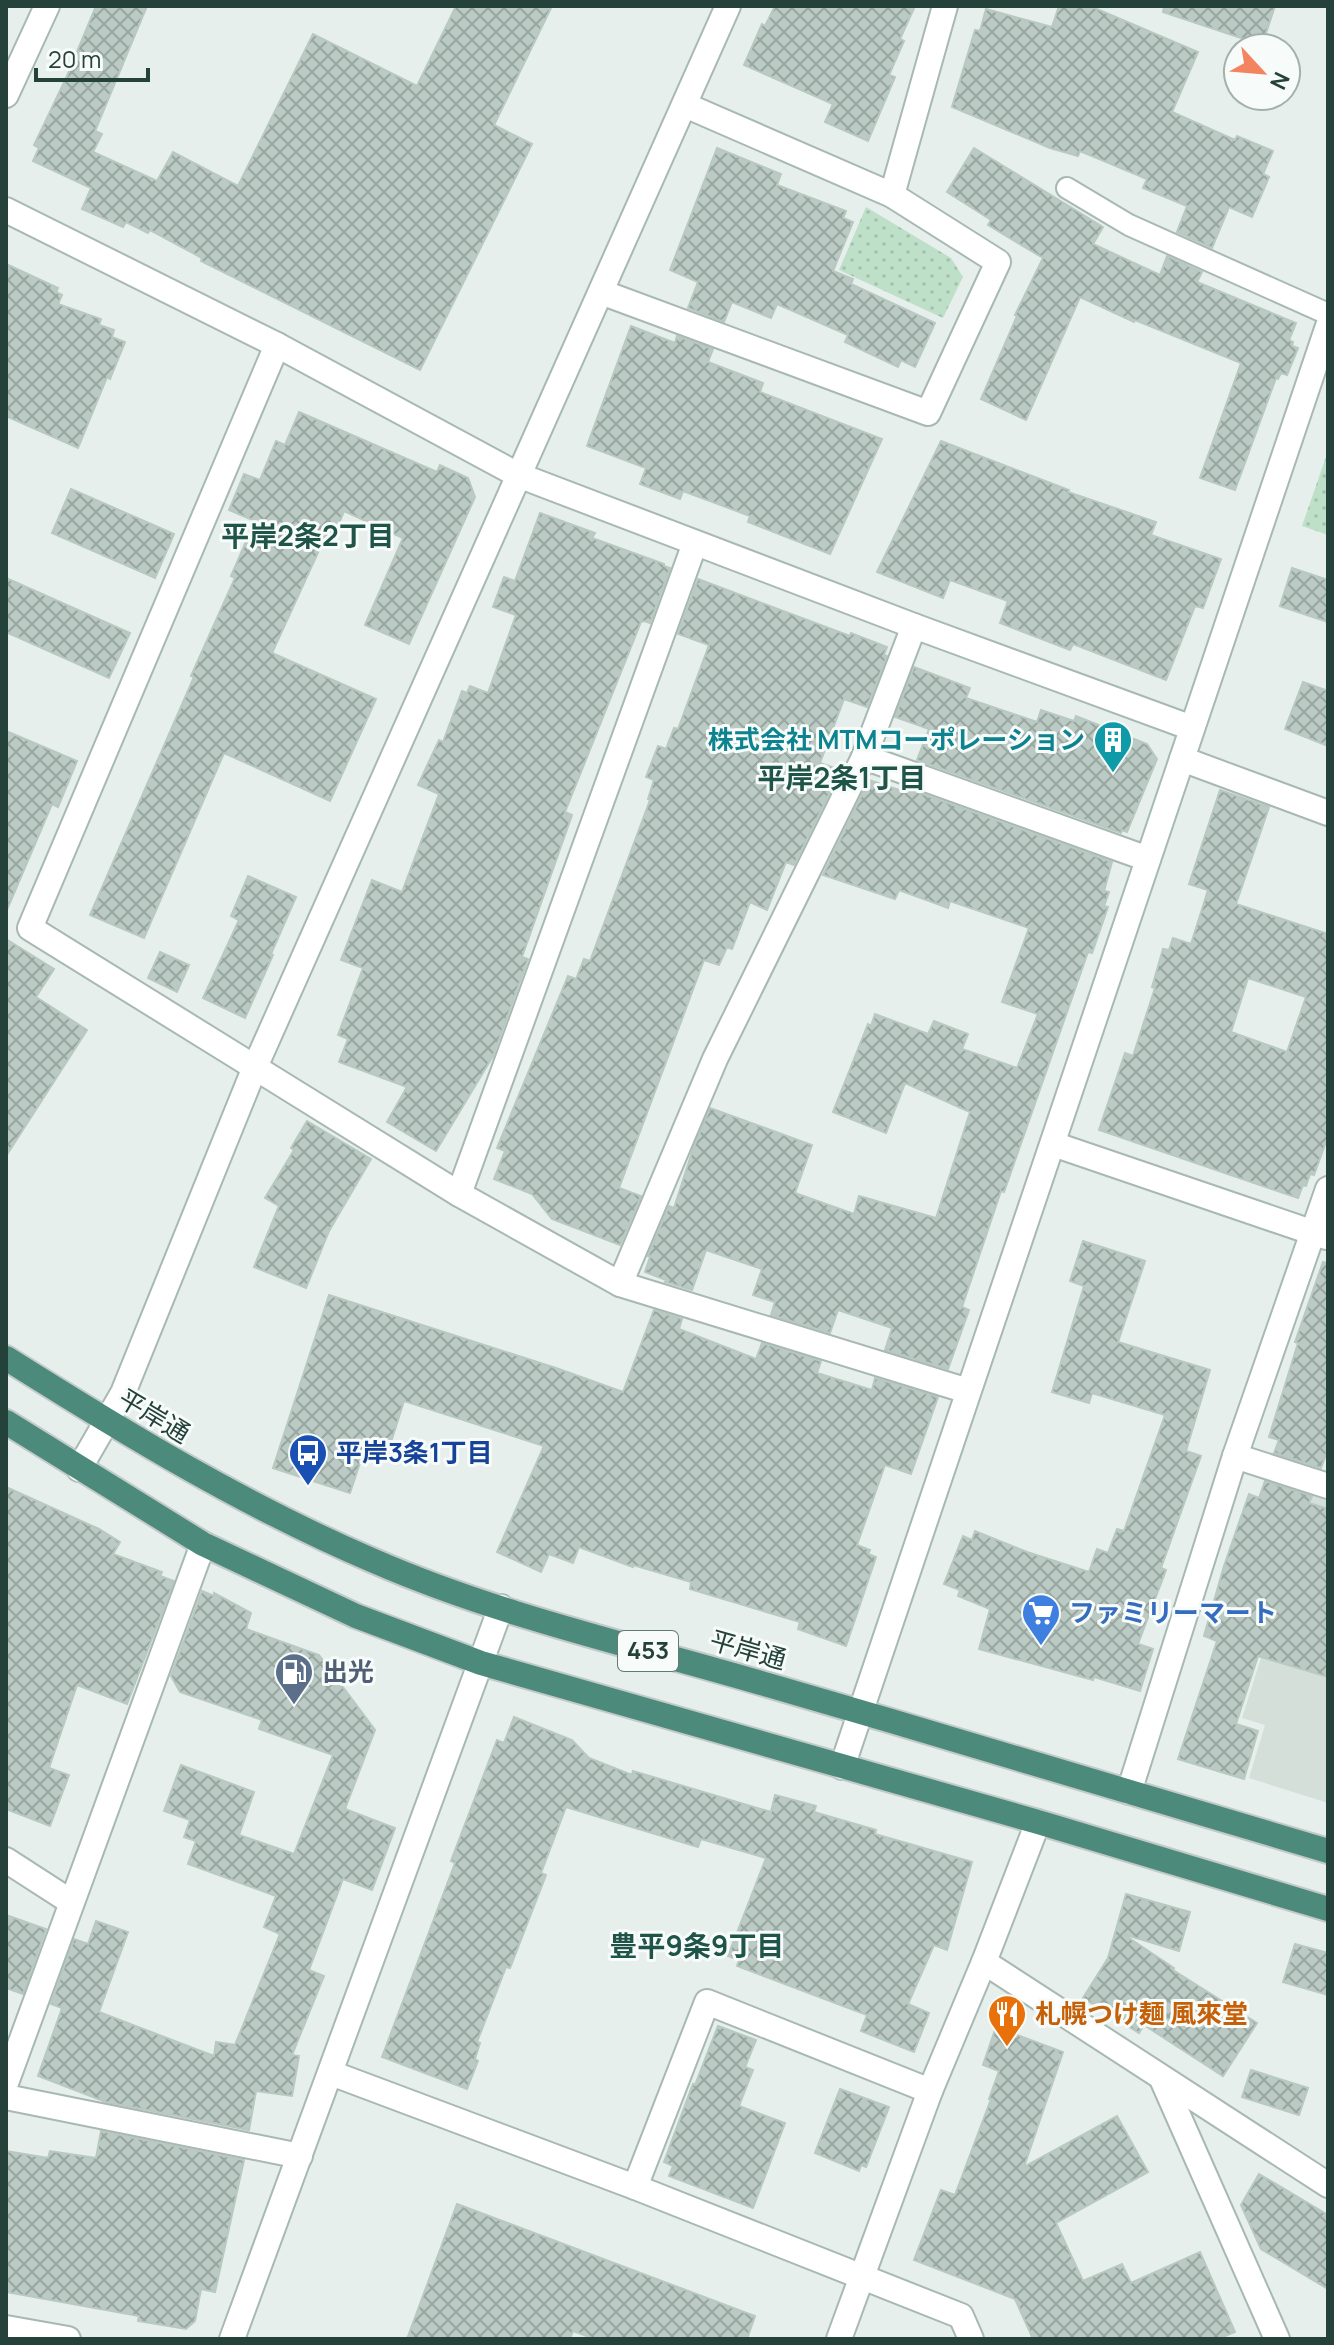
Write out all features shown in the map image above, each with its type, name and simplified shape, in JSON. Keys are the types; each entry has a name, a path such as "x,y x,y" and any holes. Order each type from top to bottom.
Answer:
{"highway":[{"name":"平岸通","path":"6,1358 220,1487 375,1562 454,1593 1328,1851"},
{"name":"453","path":"6,1422 203,1544 356,1616 481,1663 1038,1822 1328,1909"}],"street":[{"path":"6,95 47,6"},
{"path":"79,1469 123,1393 255,1067 728,6"},
{"path":"892,195 945,6"},
{"path":"601,292 928,413 998,262 892,195 685,105"},
{"path":"6,210 277,345 518,475 1192,728"},
{"path":"842,1767 1328,326"},
{"path":"277,345 30,928 459,1194 620,1284 968,1391"},
{"path":"459,1194 695,543"},
{"path":"620,1284 715,1059 864,757 914,626"},
{"path":"864,757 1148,859"},
{"path":"1182,759 1328,813"},
{"path":"1053,1144 1320,1235"},
{"path":"1129,1792 1235,1456 1320,1235 1328,1189"},
{"path":"1235,1456 1328,1486"},
{"path":"6,2083 203,1544"},
{"path":"232,2339 501,1607"},
{"path":"839,2339 930,2091 1038,1822"},
{"path":"6,1860 71,1902"},
{"path":"984,1962 1328,2185"},
{"path":"635,2187 707,2002 930,2091"},
{"path":"331,2073 635,2187 961,2316 971,2339"},
{"path":"1162,2079 1277,2339"},
{"path":"6,2097 300,2156"},
{"path":"6,2328 68,2339"}],"lane":[{"path":"1067,188 1129,225 1328,314"}],"shaded area":[{"path":"1313,1493 1328,1498 1328,1803 1249,1778 1265,1725 1242,1718"}],"green space":[{"path":"866,207 951,258 963,277 943,318 839,270"},
{"path":"1328,451 1328,535 1302,526"}],"building":[{"path":"96,6 147,6 95,131 102,134 93,152 157,181 173,152 238,186 313,34 417,86 456,6 552,6 494,125 532,144 420,370 201,261 202,258 150,230 148,233 126,222 123,227 82,209 91,188 33,161 39,148 34,145"},
{"path":"775,6 915,6 900,39 904,41 889,75 895,77 868,141 825,122 833,104 744,65 762,24 765,26"},
{"path":"1059,6 1090,6 1198,52 1172,112 1235,140 1237,136 1273,151 1263,174 1269,177 1252,217 1229,207 1212,248 1177,232 1187,206 1143,188 1147,179 1080,151 1078,156 1050,148 952,107 975,30 980,31 986,9 1052,27"},
{"path":"1164,6 1275,6 1266,32 1223,32 1163,12"},
{"path":"717,148 781,174 777,185 846,211 843,218 853,222 833,271 853,279 851,284 935,323 915,367 901,360 898,367 845,342 848,335 777,304 771,318 732,302 724,322 688,308 698,282 670,270"},
{"path":"974,148 1103,227 1093,244 1160,275 1167,256 1202,272 1197,282 1296,323 1289,340 1293,342 1292,346 1298,348 1287,375 1281,373 1276,378 1235,490 1200,478 1241,363 1134,322 1080,297 1026,420 981,399 1015,315 1043,258 988,225 991,220 947,192"},
{"path":"6,264 58,288 56,292 62,295 58,304 101,319 99,325 114,330 112,337 125,342 78,448 6,416"},
{"path":"631,326 675,343 677,336 713,349 708,362 763,383 760,392 882,439 830,554 748,522 750,516 683,491 680,499 640,484 646,468 587,446"},
{"path":"299,412 437,472 440,465 468,478 475,497 409,644 365,625 403,538 344,511 333,538 326,535 272,653 376,699 330,801 224,753 144,938 90,915 194,677 191,676 235,578 231,576 255,521 229,510 244,474 260,480 276,441 285,445"},
{"path":"941,441 1068,492 1156,522 1151,535 1221,559 1203,608 1195,606 1166,680 1073,644 1070,650 1000,623 1008,601 950,580 943,598 877,572"},
{"path":"71,489 174,534 155,578 52,533"},
{"path":"540,513 595,533 592,538 670,568 650,623 641,622 565,812 572,815 522,957 528,959 493,1056 436,1151 387,1122 407,1087 339,1062 348,1039 338,1035 363,968 341,960 372,880 402,892 439,794 418,785 439,740 443,742 462,691 467,693 470,686 488,693 516,615 493,607 504,577 515,581"},
{"path":"1292,568 1328,580 1328,622 1280,606"},
{"path":"6,578 130,633 109,678 6,632"},
{"path":"698,579 887,647 884,655 887,656 867,707 844,699 820,763 841,770 794,865 786,862 767,910 750,902 732,949 727,947 719,965 704,960 619,1188 641,1196 620,1245 552,1219 532,1194 494,1179 505,1151 497,1148 568,976 576,979 584,959 590,961 650,800 654,780 646,777 658,746 666,749 674,728 678,729 709,645 678,634"},
{"path":"914,667 970,688 966,698 1037,722 1041,710 1074,721 1076,716 1147,744 1157,759 1127,832 1122,830 1121,833 917,760 929,729 895,717"},
{"path":"1303,682 1328,691 1328,746 1285,729"},
{"path":"6,731 77,761 58,807 52,804 6,912"},
{"path":"869,780 905,792 906,788 1112,862 1104,891 1109,892 1104,906 1108,907 1092,953 1088,952 1004,1192 1001,1191 962,1307 969,1310 948,1369 885,1350 892,1328 838,1310 830,1333 771,1315 775,1302 753,1295 762,1269 706,1250 692,1290 645,1272 648,1256 669,1206 674,1208 710,1108 812,1145 795,1193 854,1214 859,1196 936,1218 970,1112 905,1083 886,1133 833,1112 868,1024 871,1026 875,1014 928,1034 934,1021 968,1034 962,1049 1017,1068 1038,1014 1002,1002 1029,928 950,901 948,908 899,890 895,899 823,875"},
{"path":"1220,790 1269,807 1236,904 1328,934 1328,1136 1314,1175 1310,1174 1298,1198 1099,1130 1125,1053 1133,1056 1155,988 1152,987 1163,949 1169,950 1173,938 1191,944 1208,890 1189,884","holes":["1248,978 1306,997 1287,1052 1231,1032"]},
{"path":"248,876 296,897 245,1018 203,998 239,920 231,916"},
{"path":"6,939 54,969 36,997 87,1030 6,1156"},
{"path":"160,952 189,965 177,992 148,978"},
{"path":"307,1121 371,1159 329,1231 306,1288 254,1267 279,1206 265,1198 294,1150 291,1148"},
{"path":"1083,1241 1145,1261 1118,1342 1210,1370 1186,1451 1201,1456 1161,1568 1166,1570 1138,1644 1153,1649 1140,1691 979,1649 990,1609 958,1596 960,1590 944,1584 963,1536 972,1540 975,1531 1089,1572 1097,1549 1108,1553 1117,1529 1124,1531 1165,1415 1092,1393 1089,1403 1052,1392 1084,1286 1070,1281"},
{"path":"1323,1262 1328,1263 1328,1449 1321,1468 1274,1453 1279,1440 1269,1437 1298,1343 1295,1342"},
{"path":"329,1295 623,1392 654,1310 682,1319 679,1329 756,1359 762,1343 821,1361 817,1373 872,1390 875,1378 938,1397 911,1474 885,1465 857,1545 870,1550 868,1554 876,1557 846,1646 798,1629 800,1622 690,1589 691,1582 633,1567 579,1547 573,1563 549,1554 541,1572 497,1552 544,1446 404,1401 385,1461 363,1454 350,1493 273,1468"},
{"path":"1265,1481 1312,1496 1309,1503 1328,1509 1328,1677 1258,1656 1236,1724 1258,1731 1244,1779 1178,1759 1217,1641 1204,1636 1224,1566 1249,1494 1259,1498"},
{"path":"6,1487 99,1529 120,1542 113,1554 162,1572 160,1576 174,1581 127,1704 77,1685 49,1768 69,1775 50,1826 6,1809"},
{"path":"202,1591 214,1596 214,1593 251,1613 246,1629 319,1655 375,1730 345,1809 395,1828 372,1890 343,1879 309,1970 324,1976 292,2055 299,2056 292,2096 256,2091 249,2130 106,2102 38,2076 62,2008 51,2004 74,1939 88,1944 96,1921 128,1932 99,2012 214,2056 216,2042 235,2045 280,1934 264,1927 276,1896 188,1864 196,1841 184,1837 190,1820 164,1811 181,1765 254,1792 239,1835 294,1854 333,1755 259,1729 262,1720 180,1692 171,1676"},
{"path":"514,1717 572,1740 589,1758 632,1775 633,1771 771,1812 775,1795 816,1806 814,1812 876,1830 875,1834 972,1862 947,1950 934,1945 908,2004 929,2013 914,2052 861,2031 867,2015 737,1966 739,1960 728,1956 766,1858 701,1839 698,1847 566,1807 541,1873 546,1875 477,2042 480,2043 475,2059 478,2061 467,2089 382,2057 455,1863 451,1861 497,1740 504,1743"},
{"path":"1126,1894 1190,1912 1179,1951 1123,1934 1257,2023 1223,2076 1144,2025 1139,2033 1083,1998 1108,1958"},
{"path":"6,1915 46,1929 23,1994 6,1988"},
{"path":"1295,1944 1328,1953 1328,1995 1283,1982"},
{"path":"718,2026 756,2040 745,2067 753,2070 739,2106 785,2123 753,2208 669,2176 673,2166 664,2162"},
{"path":"996,2027 1063,2052 1024,2167 1117,2116 1148,2172 1056,2223 1083,2281 1122,2264 1131,2283 1200,2252 1235,2332 1218,2339 1033,2339 1015,2299 914,2260 941,2190 955,2195 991,2099 999,2071 983,2065"},
{"path":"1251,2070 1308,2088 1299,2115 1242,2097"},
{"path":"840,2089 889,2107 866,2167 861,2165 859,2171 815,2153"},
{"path":"101,2131 244,2160 215,2292 201,2289 195,2321 186,2329 138,2321 139,2316 6,2292 6,2151 48,2158 50,2151 96,2158"},
{"path":"1259,2174 1328,2215 1328,2289 1261,2249 1241,2205"},
{"path":"457,2204 755,2316 747,2339 595,2339 573,2331 570,2339 407,2339"}],"place":[{"name":"株式会社 MTMコーポレーション","path":"1113,774"},
{"name":"平岸3条1丁目","path":"308,1487"},
{"name":"ファミリーマート","path":"1041,1647"},
{"name":"出光","path":"294,1706"},
{"name":"札幌つけ麺 風來堂","path":"1007,2048"}],"district":[{"name":"平岸2条2丁目","path":"308,536"},
{"name":"平岸2条1丁目","path":"842,778"},
{"name":"豊平9条9丁目","path":"697,1946"}]}
